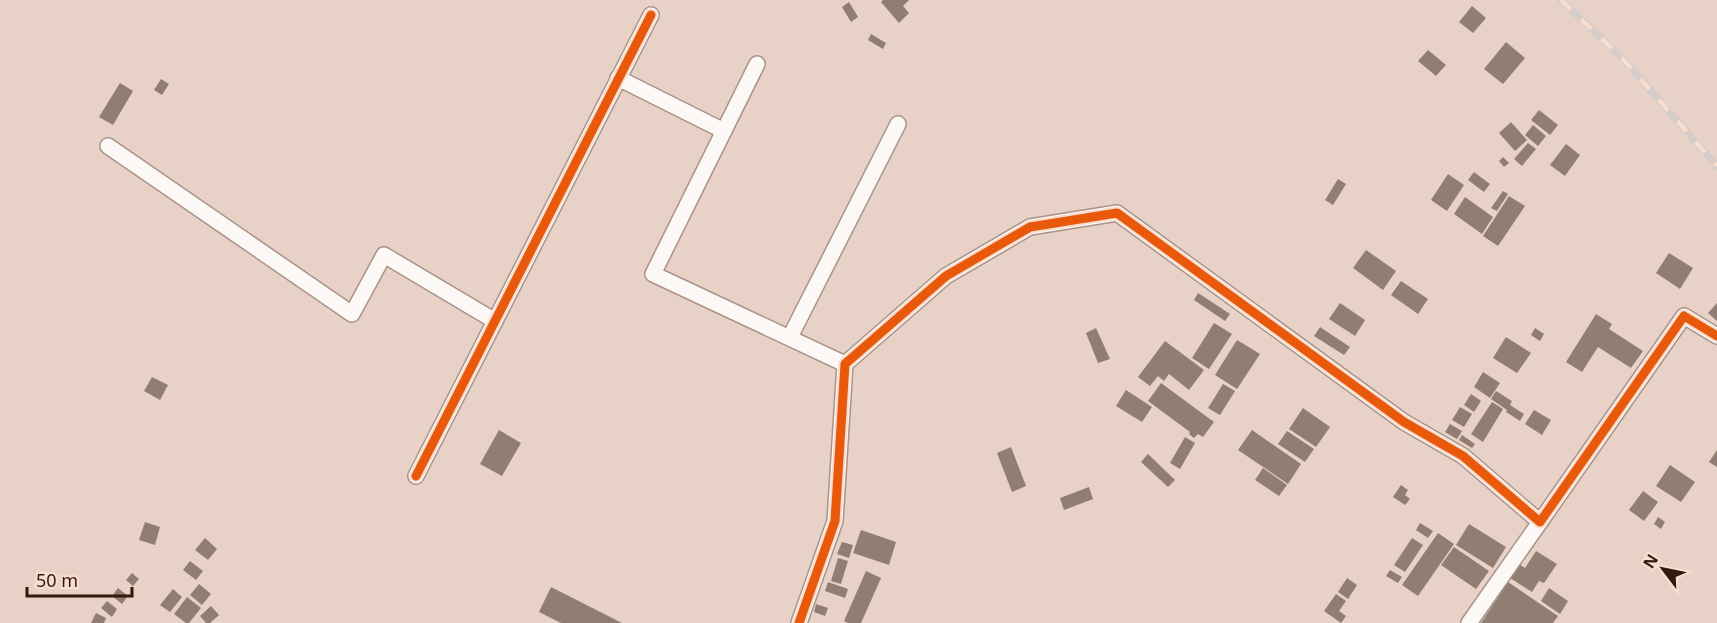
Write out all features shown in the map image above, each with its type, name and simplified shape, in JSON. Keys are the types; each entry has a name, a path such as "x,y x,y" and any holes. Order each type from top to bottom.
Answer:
{"street":[{"path":"416,476 651,15"},
{"path":"757,64 653,274 845,364"},
{"path":"618,78 724,131"},
{"path":"790,337 898,124"},
{"path":"108,146 352,314 384,255 495,321"},
{"path":"799,623 836,521 845,364 946,276 1030,227 1117,213 1404,422 1463,456 1540,522"},
{"path":"1469,623 1684,316 1717,336"}],"building":[{"path":"883,0 909,0 903,6 909,13 899,23 881,2"},
{"path":"849,2 858,17 851,22 842,7"},
{"path":"1472,6 1486,18 1473,33 1459,22"},
{"path":"871,34 886,43 883,49 868,40"},
{"path":"1506,42 1525,58 1503,84 1484,69"},
{"path":"1428,50 1446,65 1436,76 1418,61"},
{"path":"161,79 169,84 162,95 154,90"},
{"path":"120,83 133,91 113,125 99,117"},
{"path":"1539,110 1558,125 1550,135 1531,120"},
{"path":"1511,122 1527,140 1515,151 1499,133"},
{"path":"1533,125 1546,136 1538,146 1525,135"},
{"path":"1528,143 1536,149 1522,166 1514,159"},
{"path":"1566,144 1580,155 1565,176 1550,165"},
{"path":"1503,157 1509,163 1504,167 1499,161"},
{"path":"1474,172 1490,184 1484,192 1468,180"},
{"path":"1448,174 1464,185 1447,211 1431,200"},
{"path":"1338,179 1346,184 1333,205 1325,200"},
{"path":"1503,191 1508,194 1497,211 1491,208"},
{"path":"1509,196 1525,206 1498,246 1483,236"},
{"path":"1465,197 1493,217 1482,234 1454,214"},
{"path":"1366,250 1396,271 1383,290 1353,268"},
{"path":"1669,253 1693,268 1680,289 1656,273"},
{"path":"1401,281 1428,299 1418,314 1391,295"},
{"path":"1198,293 1230,314 1225,321 1194,300"},
{"path":"1340,303 1365,320 1355,336 1329,319"},
{"path":"1717,303 1717,321 1708,313"},
{"path":"1596,314 1612,324 1609,329 1643,351 1631,368 1598,347 1582,372 1566,362"},
{"path":"1214,323 1232,334 1209,369 1192,358"},
{"path":"1320,327 1350,347 1344,355 1314,336"},
{"path":"1096,328 1110,359 1098,363 1086,333"},
{"path":"1535,328 1544,334 1540,341 1531,335"},
{"path":"1506,337 1531,353 1517,373 1493,358"},
{"path":"1237,340 1260,354 1237,389 1215,375"},
{"path":"1165,341 1204,370 1189,390 1169,374 1164,381 1158,376 1150,386 1138,377"},
{"path":"1483,372 1500,383 1490,398 1474,387"},
{"path":"152,377 168,385 160,400 144,391"},
{"path":"1161,383 1214,422 1203,437 1198,434 1194,438 1189,434 1190,432 1148,401"},
{"path":"1223,384 1235,391 1220,415 1208,408"},
{"path":"1126,390 1152,407 1142,422 1116,406"},
{"path":"1496,391 1512,401 1510,405 1524,414 1520,421 1491,399"},
{"path":"1471,394 1481,401 1474,412 1464,405"},
{"path":"1492,402 1503,409 1483,442 1471,434"},
{"path":"1460,407 1472,414 1464,427 1452,420"},
{"path":"1303,408 1330,427 1316,447 1289,429"},
{"path":"1534,410 1551,420 1542,435 1525,424"},
{"path":"1450,424 1462,431 1457,439 1445,432"},
{"path":"499,430 521,443 502,476 480,464"},
{"path":"1252,430 1301,464 1288,484 1238,450"},
{"path":"1287,431 1314,449 1305,462 1278,444"},
{"path":"1462,435 1475,444 1472,448 1459,440"},
{"path":"1185,437 1195,443 1180,469 1170,463"},
{"path":"1011,447 1026,486 1012,492 997,453"},
{"path":"1717,450 1717,467 1709,462"},
{"path":"1148,454 1175,480 1168,487 1141,462"},
{"path":"1670,465 1695,482 1681,502 1656,486"},
{"path":"1263,468 1287,485 1279,496 1255,480"},
{"path":"1401,485 1408,490 1405,495 1410,499 1405,505 1393,497"},
{"path":"1089,487 1093,499 1064,510 1060,498"},
{"path":"1643,491 1658,502 1644,521 1629,510"},
{"path":"1658,517 1665,522 1661,529 1654,524"},
{"path":"145,522 160,527 155,545 139,540"},
{"path":"1420,523 1433,531 1428,538 1416,530"},
{"path":"1469,524 1506,547 1493,568 1456,545"},
{"path":"861,530 896,542 889,565 853,553"},
{"path":"1438,533 1454,544 1418,596 1402,585"},
{"path":"205,538 217,549 208,560 195,550"},
{"path":"1412,538 1423,545 1405,572 1394,565"},
{"path":"842,542 853,545 849,558 837,554"},
{"path":"1454,547 1489,571 1476,589 1441,565"},
{"path":"1536,551 1557,564 1544,583 1539,581 1532,592 1510,578 1519,564 1525,568"},
{"path":"838,558 848,561 841,584 831,581"},
{"path":"190,561 203,571 196,580 183,570"},
{"path":"1390,570 1402,577 1398,583 1386,576"},
{"path":"866,571 881,578 861,623 848,623 844,621"},
{"path":"132,573 139,579 133,586 126,580"},
{"path":"1347,578 1357,585 1348,599 1338,592"},
{"path":"828,582 848,589 845,598 825,591"},
{"path":"1508,582 1558,616 1553,623 1481,623"},
{"path":"199,584 211,594 202,605 190,595"},
{"path":"551,587 622,623 561,623 539,612"},
{"path":"118,588 128,596 122,604 112,596"},
{"path":"1549,588 1568,601 1560,614 1541,601"},
{"path":"173,589 182,597 170,612 160,605"},
{"path":"1336,594 1346,601 1339,611 1346,616 1341,623 1324,611"},
{"path":"187,597 201,608 189,623 174,614"},
{"path":"107,601 117,609 112,617 101,608"},
{"path":"816,604 828,608 825,616 814,612"},
{"path":"211,606 219,615 210,623 206,623 200,616"},
{"path":"96,613 106,618 104,623 91,623"}],"railway":[{"path":"1561,0 1622,58 1717,166"}],"cycle path":[{"path":"416,476 651,15"},
{"path":"799,623 835,521 845,364 946,276 1030,227 1117,213 1404,422 1463,456 1540,522 1684,316 1717,336"}]}
